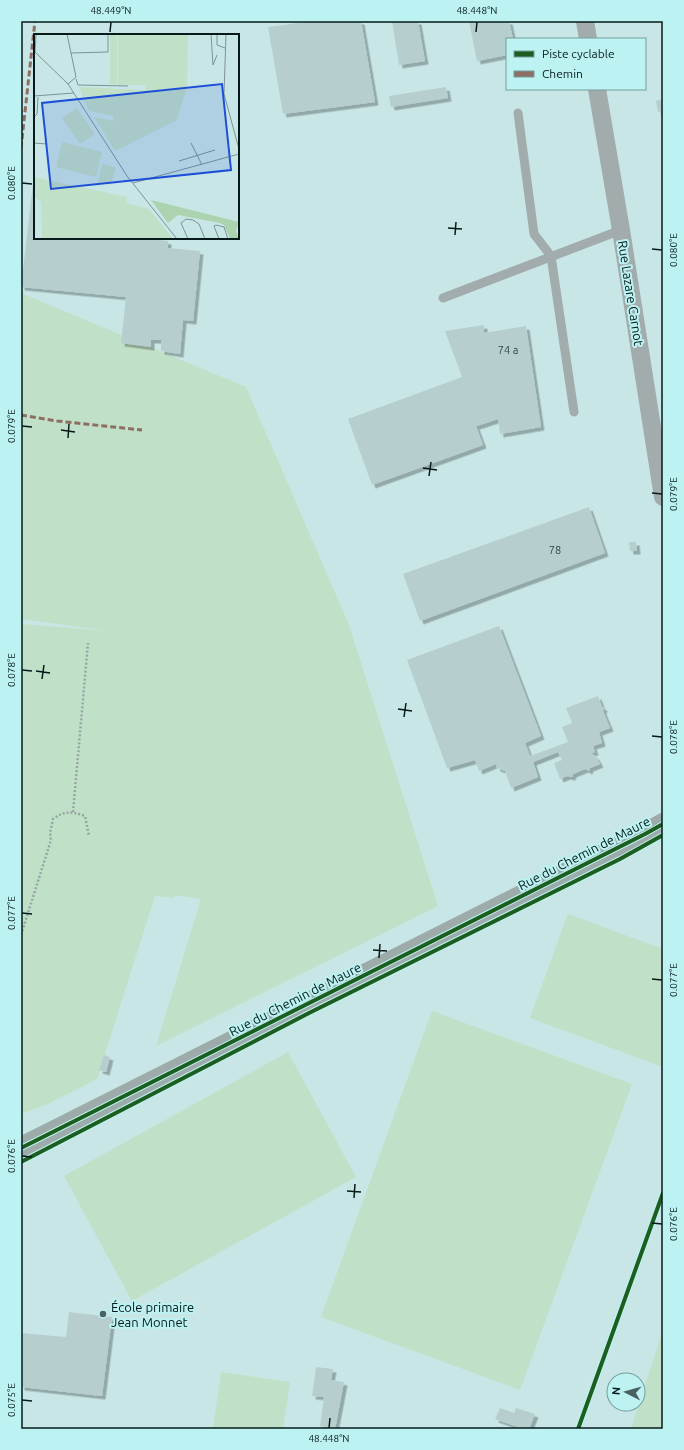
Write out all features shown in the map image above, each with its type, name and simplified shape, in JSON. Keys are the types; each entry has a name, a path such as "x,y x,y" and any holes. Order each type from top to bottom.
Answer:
{"street":[{"path":"585,21 588,38"},
{"name":"Rue Lazare Carnot","path":"597,90 663,497"},
{"name":"Rue du Chemin de Maure","path":"21,1148 638,838 663,824"}],"lane":[{"path":"518,113 534,234 551,256 574,412"},
{"path":"443,298 621,230"}],"path":[{"path":"73,812 88,643"},
{"path":"21,935 51,840 50,833 53,819 62,813 73,812 85,816 89,836"}],"green space":[{"path":"21,293 246,387 349,625 438,906 156,1046 201,899 175,895 174,898 155,896 97,1079 48,1104 21,1114 21,624 108,631 21,619"},
{"path":"568,914 663,949 663,1067 530,1018"},
{"path":"432,1011 632,1084 520,1390 321,1317"},
{"path":"288,1052 356,1177 132,1301 64,1176"},
{"path":"663,1330 663,1429 631,1429 636,1412 646,1412 646,1383"},
{"path":"221,1372 290,1382 283,1429 213,1429"}],"building":[{"path":"313,21 361,21 375,102 283,114 268,27"},
{"path":"392,21 418,21 425,61 399,65"},
{"path":"469,21 509,21 513,38 506,38 506,55 477,61"},
{"path":"446,87 448,98 391,107 389,96"},
{"path":"663,99 663,111 658,112 656,101"},
{"path":"34,175 34,239 153,239 168,241 168,248 200,251 193,321 183,320 180,354 161,351 161,340 151,340 151,347 121,343 126,297 21,287"},
{"path":"484,325 484,333 526,326 541,427 500,434 498,419 476,426 483,445 372,485 348,419 462,377 445,331"},
{"path":"589,507 605,553 420,621 403,574"},
{"path":"629,542 636,542 637,551 630,551"},
{"path":"499,626 541,736 525,743 530,756 568,742 562,727 572,723 566,708 598,696 602,707 604,707 603,711 610,728 599,732 602,743 593,746 595,752 591,753 596,757 600,764 590,768 589,771 585,769 573,774 572,777 567,776 560,779 554,763 562,760 558,752 533,762 538,777 511,788 505,771 497,768 496,764 479,771 475,760 447,768 407,660"},
{"path":"104,1055 110,1057 106,1072 99,1070"},
{"path":"69,1312 112,1317 102,1396 21,1387 21,1333 66,1337"},
{"path":"316,1367 333,1369 331,1380 344,1382 335,1429 320,1426 324,1397 312,1396"},
{"path":"500,1408 514,1413 516,1408 535,1414 529,1429 523,1429 495,1419"}],"marked path":[{"path":"21,148 35,21"},
{"path":"21,415 57,421 142,430"}],"cycle path":[{"path":"21,1148 663,824"},
{"path":"21,1162 309,1013 620,859 663,835"},
{"path":"578,1429 663,1193"}],"place":[{"name":"École primaire Jean Monnet","path":"103,1314"}]}
